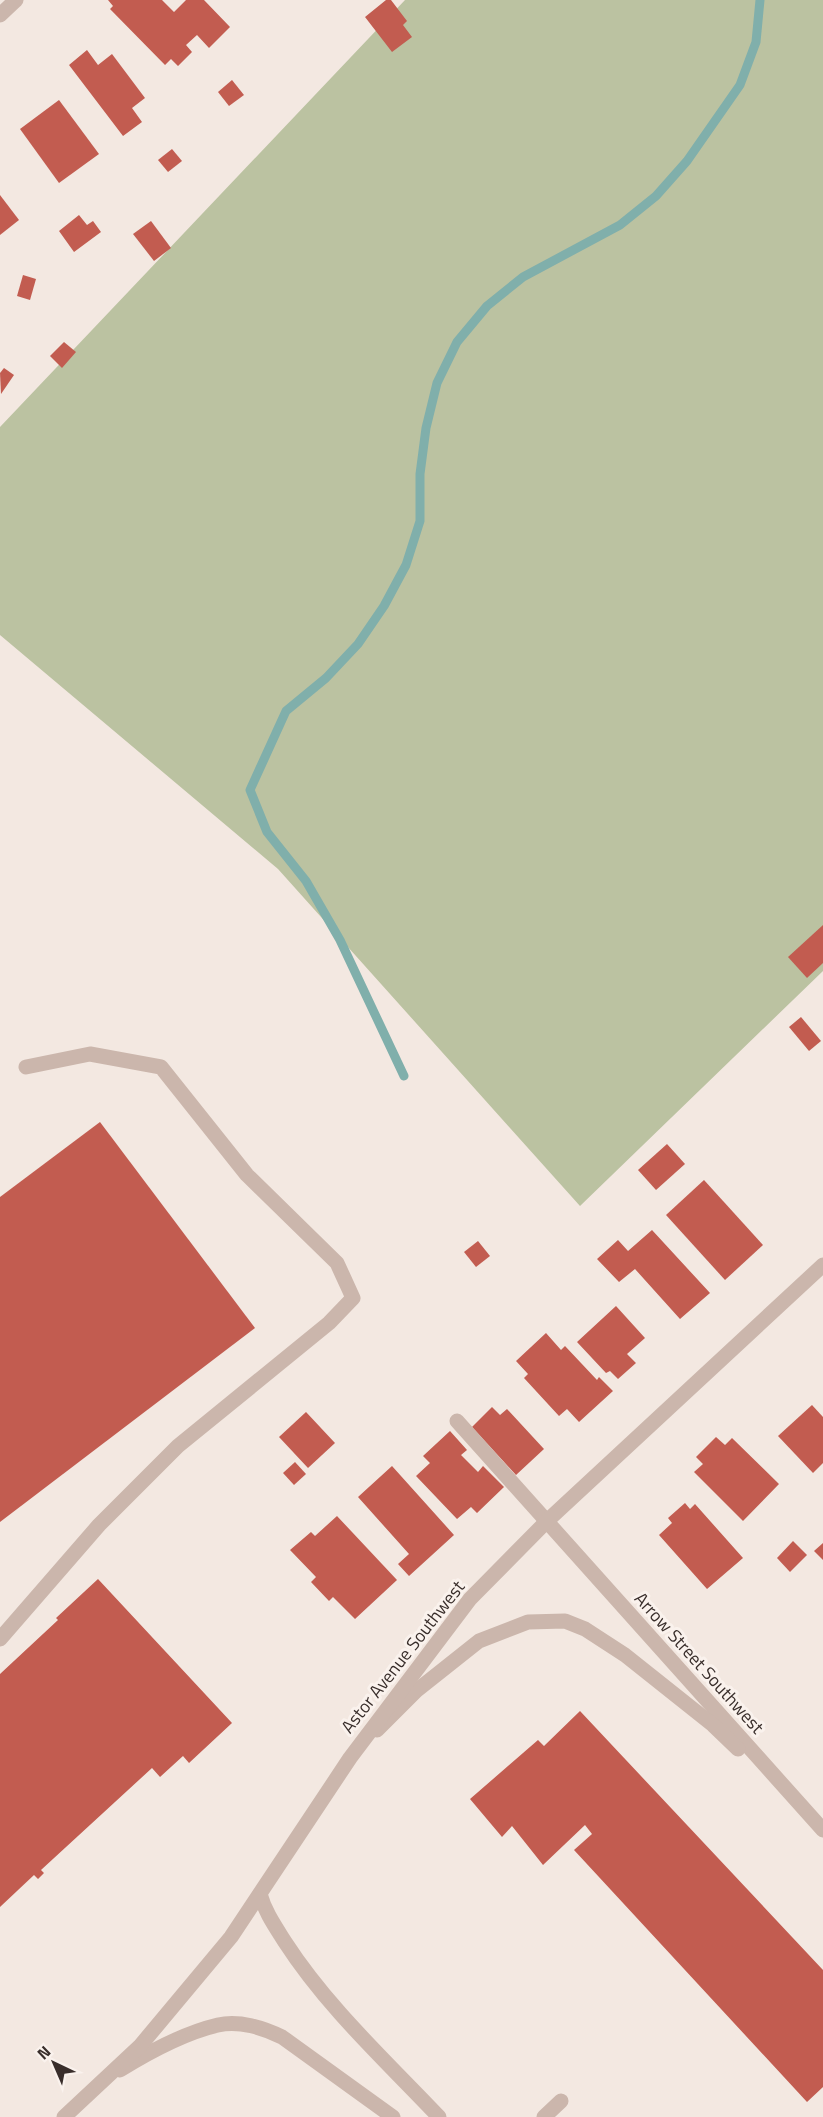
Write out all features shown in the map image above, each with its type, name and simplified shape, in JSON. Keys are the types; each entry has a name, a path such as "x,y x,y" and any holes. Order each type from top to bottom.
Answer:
{"street":[{"path":"0,15 16,0"},
{"path":"0,1639 99,1525 178,1446 329,1323 353,1298 337,1263 247,1175 161,1066 90,1054 26,1067"},
{"name":"Astor Avenue Southwest","path":"64,2117 140,2046 231,1938 350,1758 470,1599 547,1521 823,1265"},
{"name":"Arrow Street Southwest","path":"457,1421 823,1830"},
{"path":"350,1758 416,1691 479,1641 528,1622 565,1621 585,1629 625,1655 713,1725 783,1786"},
{"path":"260,1894 264,1908 315,1983 361,2036 439,2117"},
{"path":"102,2081 135,2061 186,2037 219,2025 235,2024 272,2032 282,2037 393,2117"},
{"path":"544,2117 561,2101"}],"green space":[{"path":"405,0 823,0 823,971 580,1206 278,869 0,635 0,427"}],"building":[{"path":"108,0 162,0 174,12 186,0 204,0 230,27 209,48 197,35 186,45 192,52 178,66 171,59 165,65 110,9 113,6"},
{"path":"386,0 391,0 407,21 403,25 412,37 392,52 365,17"},
{"path":"87,50 98,65 112,54 145,98 132,108 142,122 123,136 69,65"},
{"path":"232,80 244,95 229,106 218,92"},
{"path":"59,100 99,154 59,183 20,129"},
{"path":"172,149 182,161 168,172 158,160"},
{"path":"0,195 19,220 0,235"},
{"path":"79,215 87,225 93,221 101,232 74,252 59,231"},
{"path":"151,221 171,248 154,261 133,234"},
{"path":"23,275 36,279 30,300 17,296"},
{"path":"64,342 76,352 62,368 50,356"},
{"path":"4,368 14,375 1,394 0,373"},
{"path":"823,925 823,963 807,978 788,957"},
{"path":"801,1017 821,1041 809,1051 789,1027"},
{"path":"100,1122 255,1328 0,1522 0,1197"},
{"path":"667,1144 685,1164 656,1190 638,1170"},
{"path":"704,1180 763,1245 725,1280 666,1215"},
{"path":"652,1230 710,1293 680,1319 635,1269 619,1282 597,1259 618,1240 628,1251"},
{"path":"478,1241 490,1256 476,1267 464,1252"},
{"path":"616,1306 645,1338 627,1354 636,1363 618,1379 610,1371 606,1373 577,1342"},
{"path":"546,1333 561,1350 565,1346 597,1380 599,1377 613,1391 579,1422 567,1409 559,1416 524,1378 528,1374 516,1361"},
{"path":"812,1405 823,1417 823,1463 813,1473 778,1436"},
{"path":"492,1407 500,1415 507,1409 544,1449 516,1475 472,1427"},
{"path":"306,1412 335,1443 308,1468 279,1437"},
{"path":"450,1431 467,1450 461,1455 478,1472 483,1466 504,1487 477,1513 471,1507 457,1519 416,1476 430,1463 423,1456"},
{"path":"716,1437 725,1445 732,1438 779,1484 743,1521 694,1472 703,1464 696,1457"},
{"path":"295,1462 306,1474 294,1485 283,1473"},
{"path":"392,1466 454,1535 409,1576 398,1564 409,1554 358,1497"},
{"path":"685,1503 690,1509 695,1504 743,1558 707,1589 659,1535 672,1523 668,1518"},
{"path":"337,1516 397,1580 355,1619 333,1597 329,1601 311,1582 316,1577 290,1550 311,1532 315,1536"},
{"path":"793,1541 807,1555 790,1572 777,1558"},
{"path":"823,1543 823,1560 814,1551"},
{"path":"98,1579 232,1723 189,1763 183,1756 160,1777 152,1768 41,1870 44,1873 38,1879 34,1875 0,1907 0,1674"},
{"path":"580,1711 823,1970 823,2087 807,2102 574,1850 592,1834 585,1825 543,1865 512,1826 502,1837 470,1799 538,1740 544,1746"}],"waterway":[{"path":"404,1076 340,940 306,881 267,832 250,790 286,711 326,678 358,644 384,606 406,565 420,521 420,474 426,428 437,383 457,342 487,306 523,277 620,225 656,196 687,161 740,85 756,42 760,0"}]}
